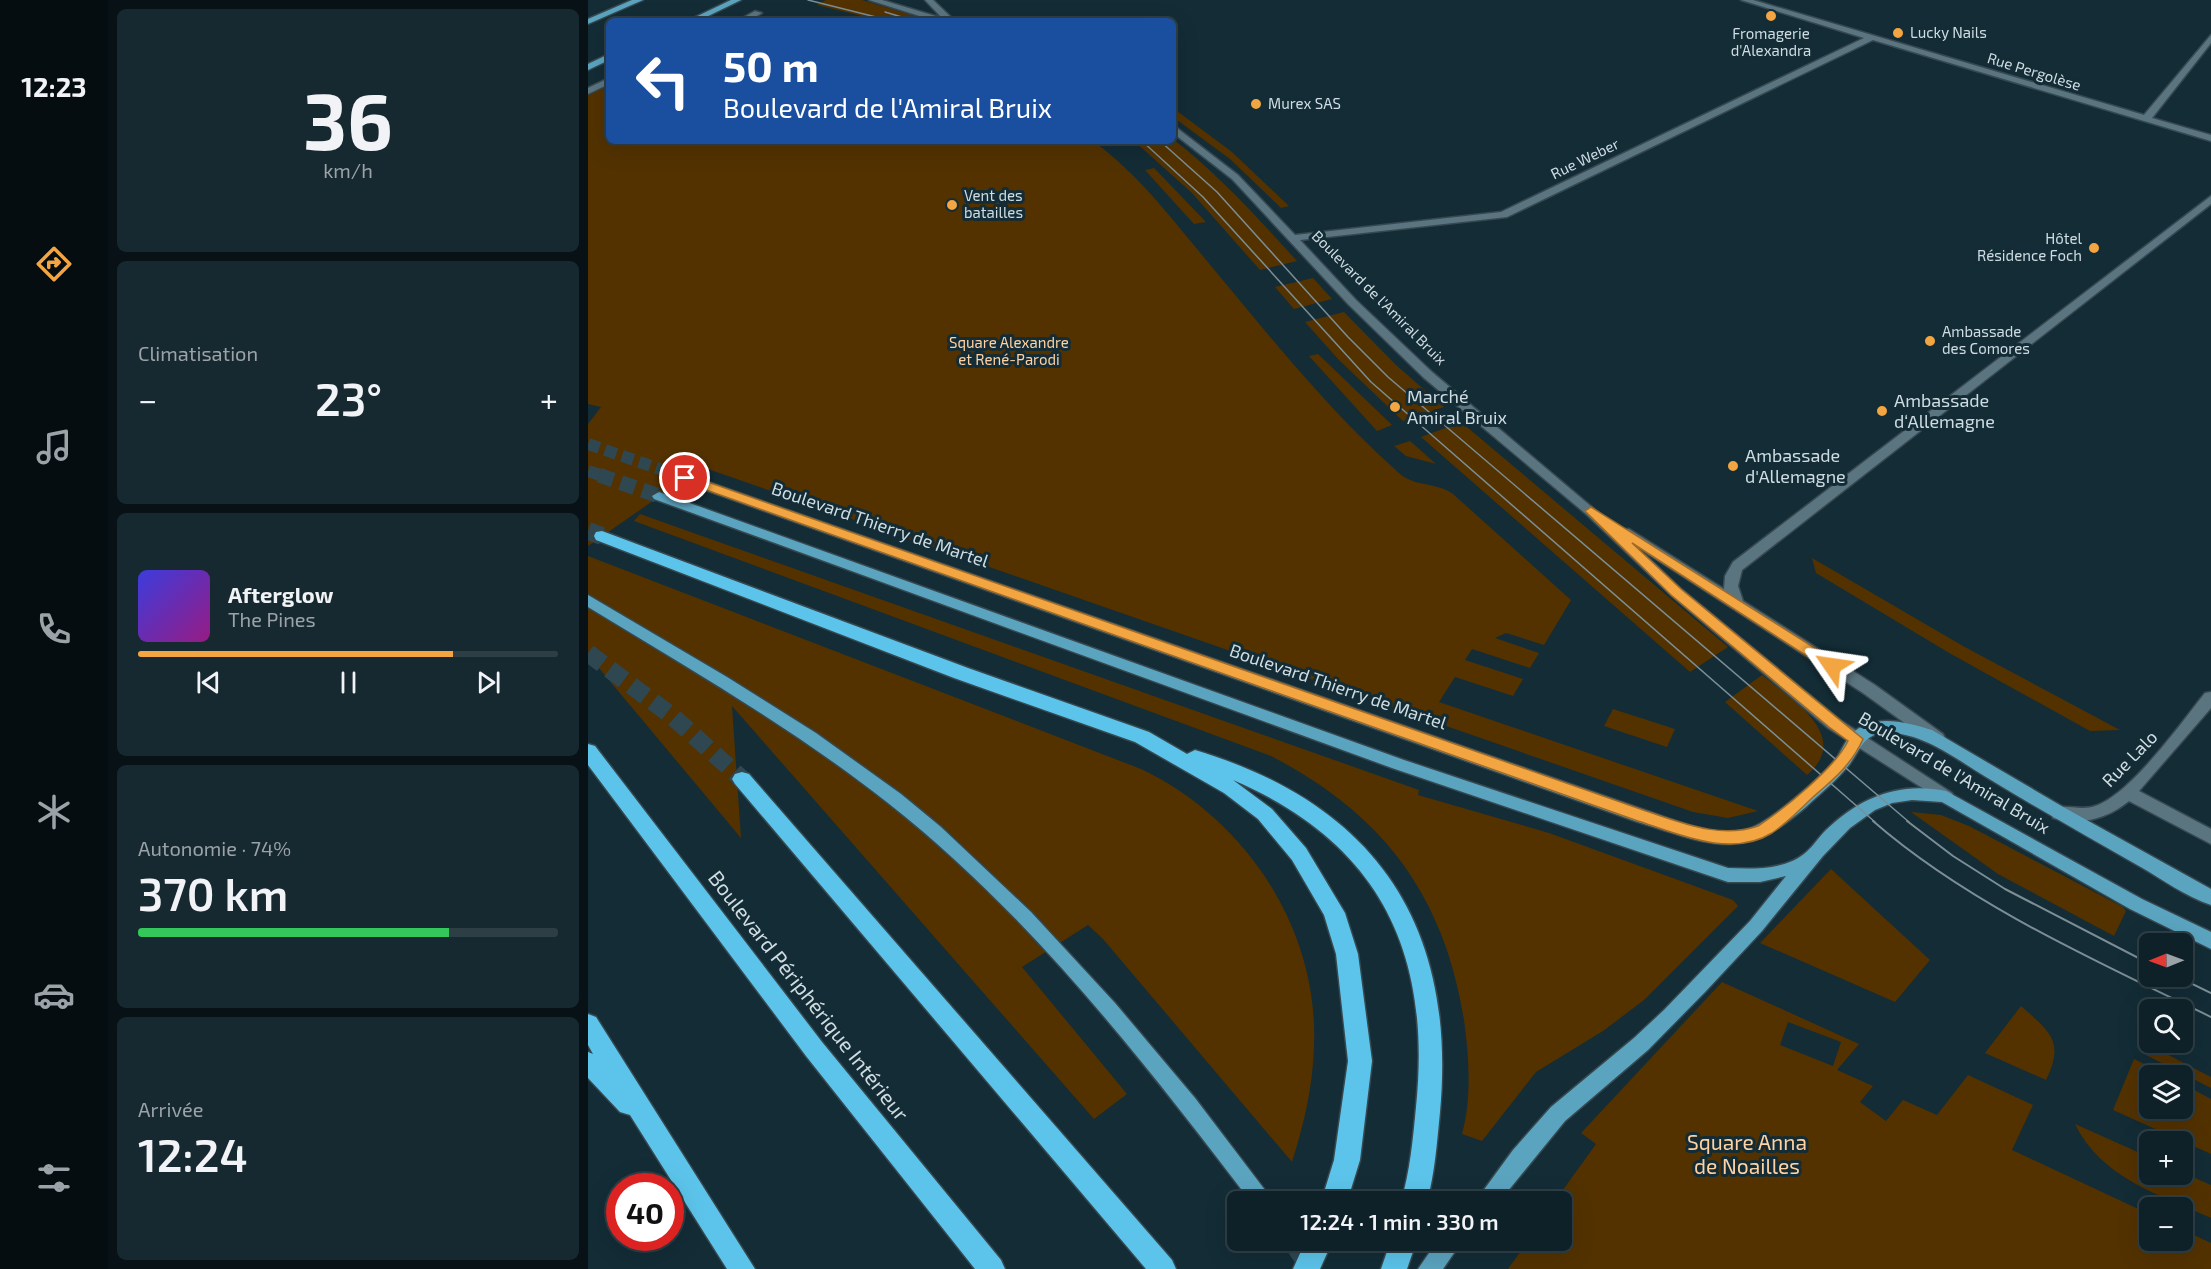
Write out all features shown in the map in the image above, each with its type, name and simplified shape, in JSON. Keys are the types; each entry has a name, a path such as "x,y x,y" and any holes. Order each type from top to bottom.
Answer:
{"highway":[{"path":"602,536 961,672 1235,772 1312,813 1359,855 1393,901 1407,927 1419,960 1432,1024 1433,1064 1429,1109 1416,1191"},
{"path":"1142,737 1231,788 1265,814 1299,854 1334,913 1347,954 1360,1061 1347,1160 1337,1191"},
{"name":"Boulevard Périphérique Intérieur","path":"588,751 814,1049 992,1269"},
{"path":"742,779 1162,1269"},
{"path":"588,1024 654,1128 692,1196 742,1269"},
{"path":"588,1062 654,1128"},
{"path":"1306,1269 1315,1251"},
{"path":"1394,1269 1400,1251"}],"main road":[{"path":"588,22 639,0"},
{"path":"698,18 737,0"},
{"path":"588,67 606,58"},
{"name":"Boulevard Thierry de Martel","path":"685,478 1641,816 1699,834 1723,838 1746,836 1764,830 1835,769 1849,754 1856,739"},
{"path":"659,496 1398,764 1728,875 1751,877 1772,875 1810,859"},
{"path":"588,600 843,760 934,832 1053,947 1146,1051 1255,1191"},
{"path":"1856,739 1876,729 1906,728 1926,734 1948,746"},
{"name":"Boulevard de l'Amiral Bruix","path":"1948,746 2059,813 2211,897"},
{"path":"1494,1191 1555,1117 1576,1096 1642,1043 1767,914 1810,859 1845,822 1872,805 1899,795 1916,792 1946,797"},
{"name":"Boulevard de l'Amiral Bruix","path":"1946,797 2136,904 2211,941"},
{"path":"1429,1269 1443,1251"}],"street":[{"path":"873,0 934,18"},
{"path":"929,0 939,12 948,18"},
{"name":"Rue Pergolèse","path":"1745,0 2211,138"},
{"path":"747,18 758,13"},
{"name":"Rue Weber","path":"1293,238 1503,215 1871,38"},
{"path":"2146,119 2211,38"},
{"path":"588,91 606,82"},
{"name":"Boulevard de l'Amiral Bruix","path":"1176,130 1235,177 1352,302 1428,375 1591,511 1676,592 1834,724 1946,797"},
{"path":"1738,606 1732,596 1730,585 1731,575 1738,565 2211,200"},
{"name":"Boulevard de l'Amiral Bruix","path":"1591,511 1869,689 1948,746"},
{"name":"Rue Lalo","path":"2059,813 2088,815 2103,811 2128,793 2211,697"},
{"path":"2128,793 2211,837"}],"green space":[{"path":"826,0 862,0 921,18 870,18 817,5"},
{"name":"Square Alexandre et René-Parodi","path":"606,86 606,144 1097,144 1142,184 1302,374 1374,450 1405,477 1453,494 1571,600 1544,645 1506,633 1495,638 1539,653 1530,668 1472,649 1465,660 1523,679 1513,696 1455,677 1439,702 1758,811 1728,818 1693,812 702,467 588,546 588,424 601,407 588,404 588,95"},
{"path":"1176,110 1232,152 1289,206 1281,208 1230,159 1176,119"},
{"path":"1176,141 1222,182 1297,261 1260,270 1192,193 1137,144 1176,144"},
{"path":"1154,168 1206,222 1194,224 1145,170"},
{"path":"1313,278 1332,299 1294,309 1275,287"},
{"path":"1344,312 1396,365 1444,407 1403,421 1338,359 1305,322"},
{"path":"1318,354 1392,425 1377,431 1309,356"},
{"path":"1461,422 1728,647 1690,672 1421,437"},
{"path":"1410,441 1436,464 1406,456 1394,446"},
{"path":"640,514 1419,790 1418,795 1549,833 1733,900 1738,906 1644,1000 1603,1031 1536,1072 1482,1141 1462,1134 1468,1091 1466,1034 1455,975 1441,934 1424,897 1402,863 1376,832 1346,804 1311,779 1271,756 634,521"},
{"path":"588,556 1141,769 1178,790 1213,816 1243,847 1268,882 1289,920 1304,960 1312,1003 1314,1046 1307,1105 1292,1162 1103,939 1088,925 1022,967 1127,1094 1094,1119 732,706 741,838 588,655"},
{"path":"1812,558 1963,646 2120,730 2090,731 1951,654 1816,573"},
{"path":"1762,675 1801,707 1813,719 1821,733 1823,746 1819,760 1807,775 1725,702"},
{"path":"1613,709 1675,729 1667,747 1604,726"},
{"path":"1911,812 1941,815 1969,826 2123,907 2126,911 2114,936 1998,874"},
{"path":"1831,869 1930,960 1895,1002 1760,943"},
{"name":"Square Anna de Noailles","path":"1722,982 1859,1044 1837,1070 1873,1086 1860,1102 1886,1121 1903,1100 1937,1115 1968,1075 2033,1105 2012,1150 2139,1209 2139,1251 2193,1251 2193,1235 2211,1243 2211,1269 1508,1269 1521,1251 1572,1251 1572,1191 1562,1191 1596,1144 1581,1133","holes":["1788,1022 1841,1042 1833,1066 1780,1045"]},
{"path":"2021,1006 2040,1023 2052,1038 2054,1056 2046,1080 1985,1053"},
{"path":"2147,1053 2165,1053 2188,1065 2166,1065 2146,1055"},
{"path":"2134,1059 2146,1065 2139,1065 2139,1119 2193,1119 2193,1089 2211,1099 2211,1154 2193,1146 2193,1131 2160,1131 2113,1110"},
{"path":"2193,1068 2211,1077 2211,1088 2193,1079"},
{"path":"2075,1124 2139,1153 2139,1185 2193,1185 2193,1177 2211,1185 2211,1218 2193,1210 2193,1197 2163,1197 2134,1183 2100,1158 2086,1143"}],"tunnel":[{"path":"588,444 680,476"},
{"path":"588,471 603,476"},
{"path":"599,475 659,496"},
{"path":"676,475 685,478"},
{"path":"588,531 602,536"},
{"path":"588,653 672,716 742,779"},
{"path":"1299,1251 1311,1269"}],"tram line":[{"path":"808,0 880,18"},
{"path":"885,12 905,18"},
{"path":"1145,144 1203,197 1371,382 1875,822"},
{"path":"1163,144 1217,192 1348,337 1388,377 1909,822"},
{"path":"1873,821 1950,879 2035,930 2211,1017"},
{"path":"1907,821 1953,856 2005,889 2139,958"},
{"path":"2193,984 2211,993"}],"place":[{"name":"Fromagerie d'Alexandra","path":"1771,16"},
{"name":"Lucky Nails","path":"1898,33"},
{"name":"Murex SAS","path":"1256,104"},
{"name":"Vent des batailles","path":"952,205"},
{"name":"Hôtel Résidence Foch","path":"2094,248"},
{"name":"Ambassade des Comores","path":"1930,341"},
{"name":"Marché Amiral Bruix","path":"1395,407"},
{"name":"Ambassade d‘Allemagne","path":"1882,411"},
{"name":"Ambassade d'Allemagne","path":"1733,466"}],"route":[{"path":"685,478 1641,816 1699,834 1723,838 1746,836 1764,830 1778,821 1835,769 1849,754 1856,739 1834,724 1676,592 1591,511 1832,666"}]}
